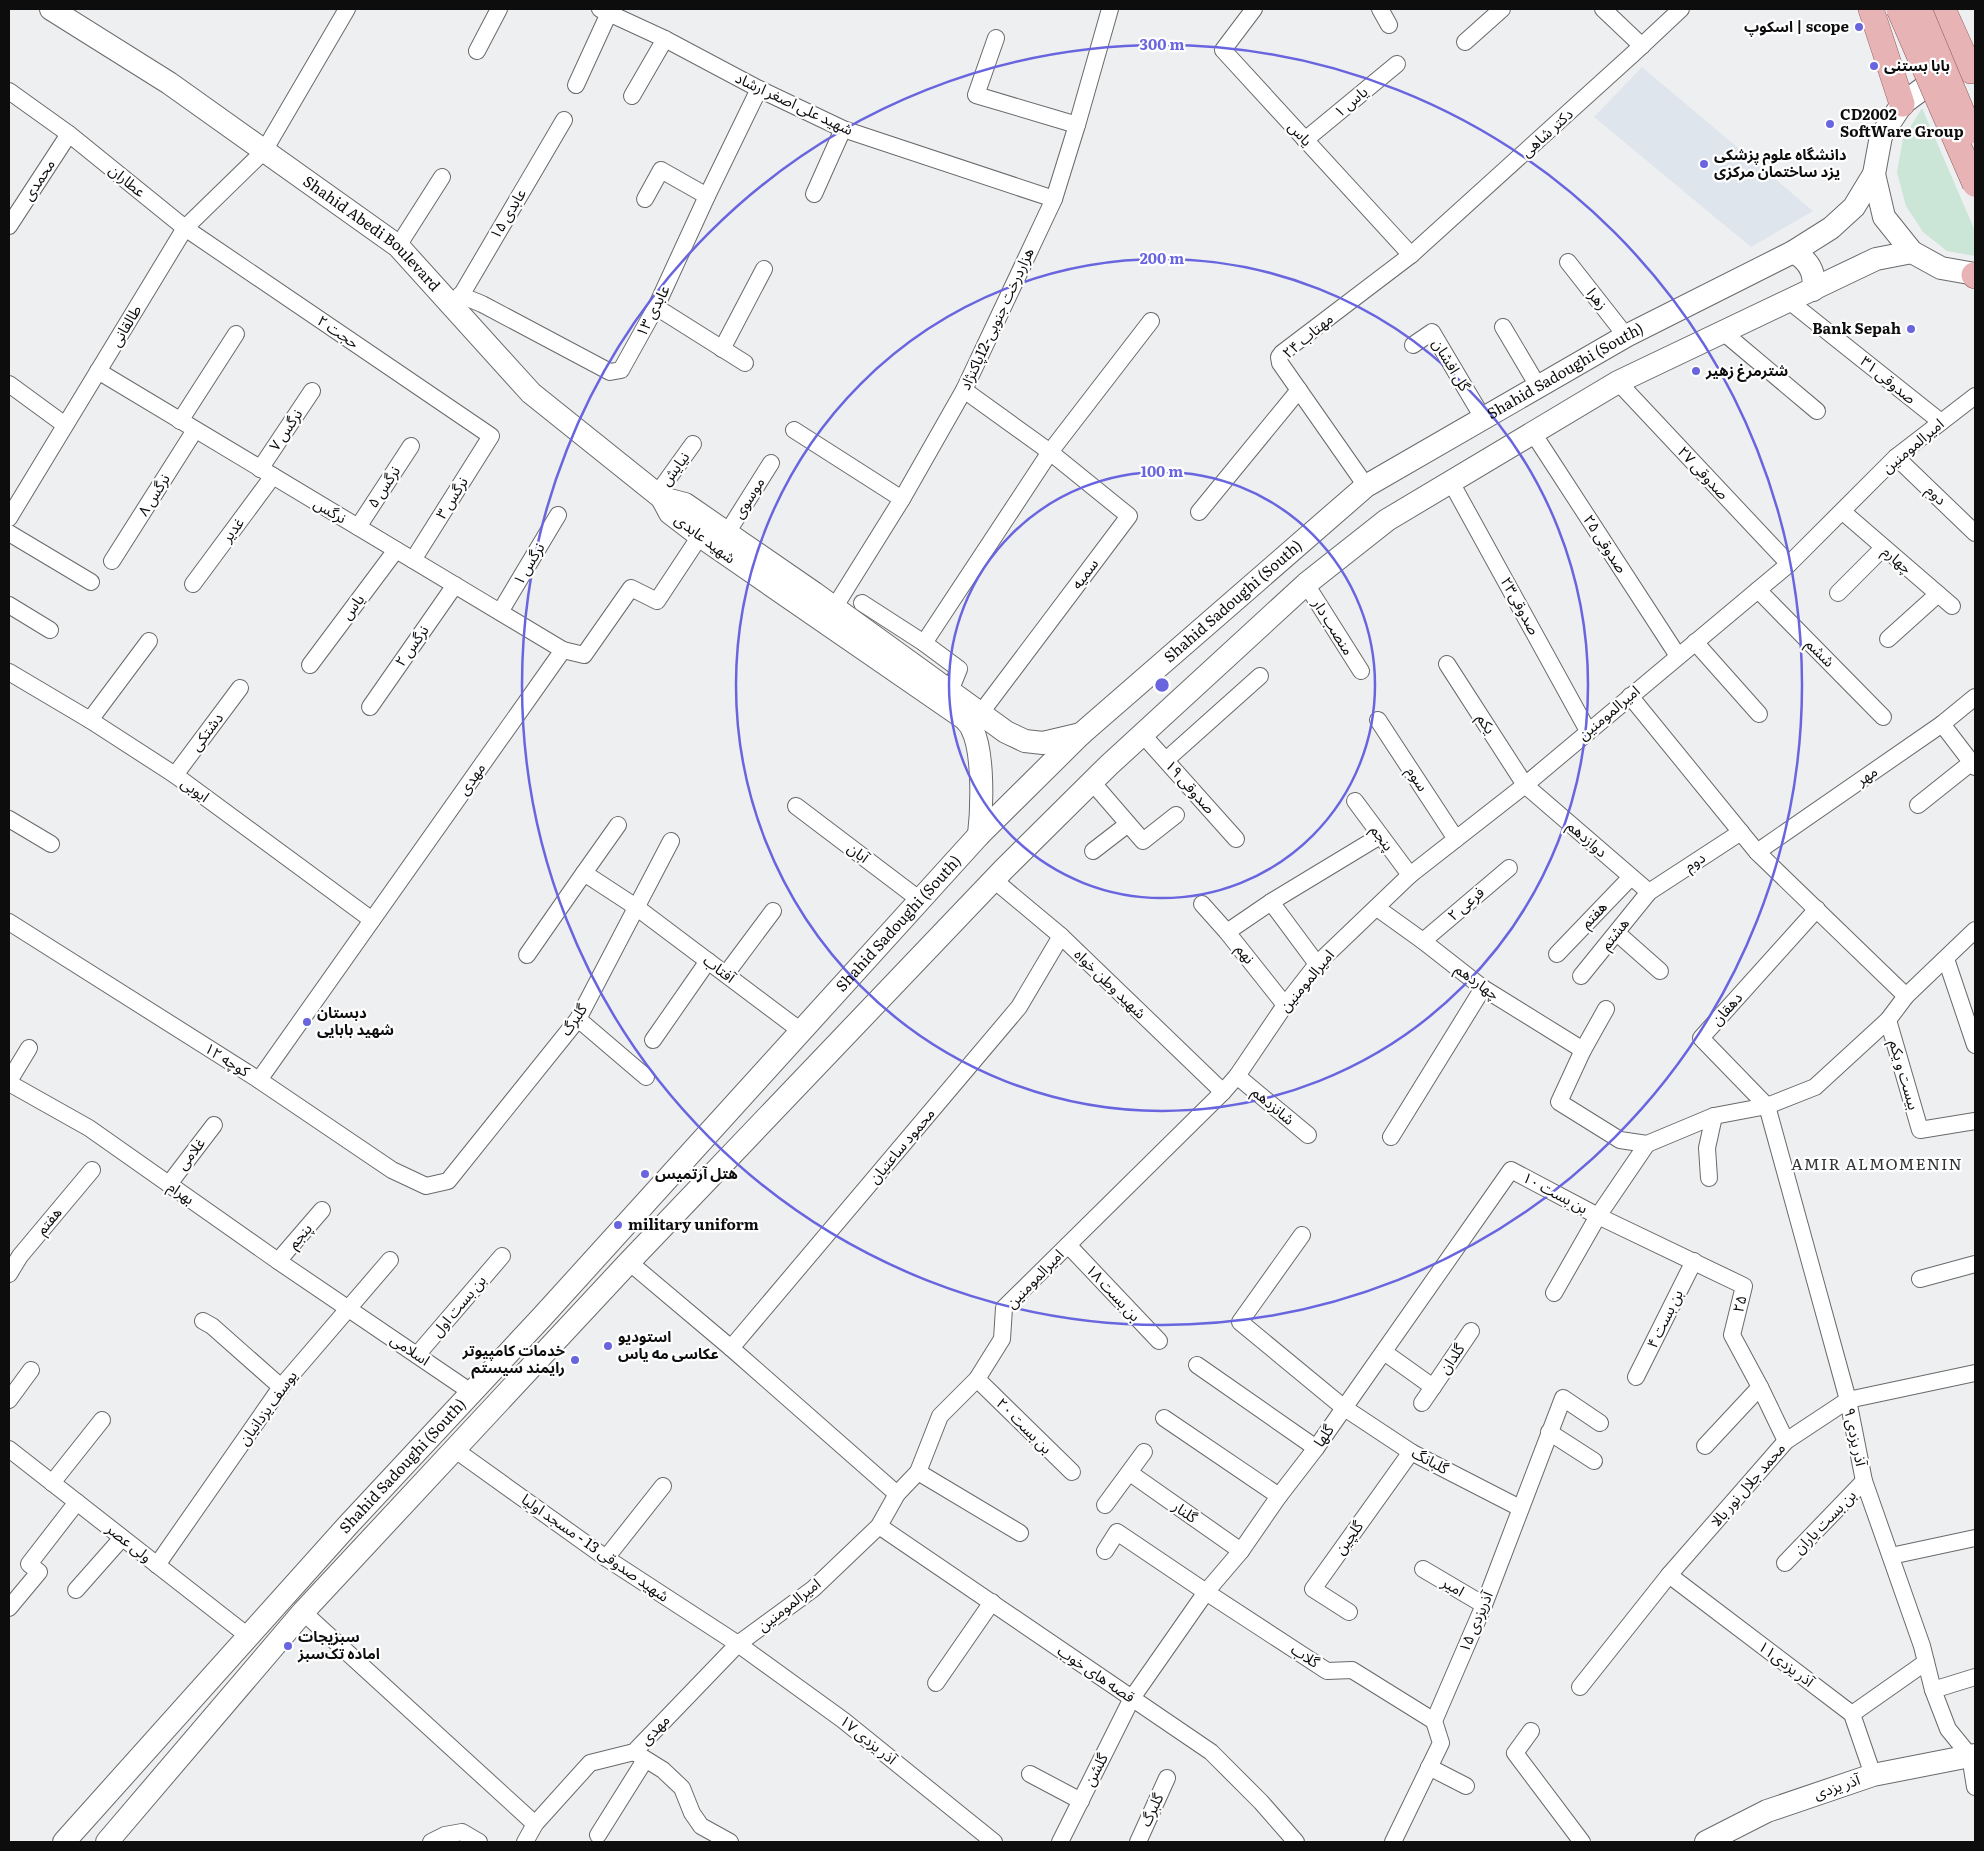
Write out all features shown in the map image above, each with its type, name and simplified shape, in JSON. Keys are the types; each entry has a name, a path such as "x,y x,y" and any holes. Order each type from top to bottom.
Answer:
{"main road":[{"name":"Shahid Abedi Boulevard","path":"50,9 169,83 398,246 457,302 531,393 659,496"},
{"path":"1899,9 1975,184"},
{"path":"1902,104 1874,16 1919,9 1975,142"},
{"path":"1943,9 1973,72 1933,81 1902,104 1881,136 1874,174 1884,217 1912,252 1941,268 1975,275"},
{"name":"Shahid Sadoughi (South)","path":"64,1842 349,1524 542,1317 979,835 1081,734 1366,486 1626,336 1794,252 1831,228 1854,207 1874,174"},
{"path":"1794,252 1810,266 1814,278 1813,290"},
{"name":"Shahid Sadoughi (South)","path":"107,1842 303,1612 629,1262 994,880 1092,782 1306,584 1387,520 1618,382 1876,259 1912,252"},
{"name":"شهید عابدی","path":"659,496 685,504 726,533 965,719 972,728 979,762 982,806 979,835"},
{"name":"شهید عابدی","path":"659,496 670,512 700,536 829,614 950,691 1006,732 1025,742 1043,742 1081,734"},
{"path":"542,1317 561,1336"},
{"name":"آذر یزدی","path":"1706,1842 1768,1811 1873,1774 1973,1756"}],"street":[{"name":"طالقانی","path":"9,518 185,228 264,151 347,9"},
{"path":"477,50 499,9"},
{"name":"هزاردرخت جنوبی-12پاکنژاد","path":"829,614 902,500 964,390 1054,198 1110,9"},
{"name":"یاس","path":"1254,9 1223,50 1411,255"},
{"path":"1380,9 1389,26"},
{"path":"1465,42 1502,9"},
{"path":"1603,9 1642,46"},
{"name":"دکتر شاهی","path":"1411,255 1681,9"},
{"path":"576,85 605,11"},
{"name":"شهید علی اصغر ارشاد","path":"605,11 665,39 759,89 843,129 1054,198"},
{"path":"996,38 976,95 1077,125"},
{"path":"632,96 665,39"},
{"name":"یاس ۱","path":"1305,140 1397,64"},
{"name":"عابدی ۱۳","path":"457,302 482,304 610,372 621,370 656,307 759,89"},
{"name":"عطاران","path":"9,91 69,134 185,228"},
{"name":"عابدی ۱۵","path":"457,302 564,120"},
{"path":"814,194 843,129"},
{"name":"محمدی","path":"9,226 69,134"},
{"path":"645,199 661,170 707,196"},
{"path":"398,246 442,178"},
{"name":"حجت ۲","path":"185,228 491,436"},
{"name":"مهتاب ۲۴","path":"1366,486 1280,363 1279,358 1282,353 1411,255"},
{"name":"زهرا","path":"1568,262 1626,336"},
{"path":"722,349 764,269"},
{"name":"صدوقی ۳۱","path":"1789,301 1940,422"},
{"path":"656,307 745,363"},
{"path":"924,643 1050,452 1151,321"},
{"path":"1503,327 1538,386"},
{"name":"گل افشان","path":"1413,345 1432,332 1483,418"},
{"path":"1723,332 1817,412"},
{"path":"180,421 236,334"},
{"name":"نرگس","path":"98,371 563,650"},
{"name":"صدوقی ۲۷","path":"1618,382 1789,564"},
{"path":"9,384 65,426"},
{"path":"964,390 1050,452"},
{"path":"1199,512 1299,390"},
{"name":"نرگس ۷","path":"266,472 312,391"},
{"name":"امیرالمومنین","path":"738,1644 813,1589 879,1526 897,1494 918,1472 940,1416 977,1379 1002,1340 1004,1308 1238,1076 1285,1005 1317,964 1410,875 1525,785 1789,564 1896,457 1975,396"},
{"name":"نرگس ۸","path":"112,561 195,430"},
{"path":"794,430 902,500"},
{"name":"صدوقی ۲۵","path":"1533,433 1678,656"},
{"name":"نرگس ۳","path":"413,560 491,436"},
{"name":"نیایش","path":"659,496 693,444"},
{"name":"نرگس ۵","path":"358,527 411,446"},
{"name":"سمیه","path":"980,714 1129,516 1050,452"},
{"name":"دوم","path":"1896,457 1975,533"},
{"name":"موسوی","path":"726,533 771,463"},
{"name":"غدیر","path":"193,584 266,472"},
{"name":"صدوقی۲۳","path":"1451,482 1588,731"},
{"name":"چهارم","path":"1843,512 1952,606"},
{"name":"نرگس ۱","path":"500,612 558,515"},
{"path":"9,533 91,582"},
{"path":"563,650 584,655 630,588 657,601 700,536"},
{"path":"1838,593 1883,548"},
{"name":"یاس","path":"310,665 396,550"},
{"name":"منصب دار","path":"1306,584 1361,671"},
{"name":"نرگس ۲","path":"370,706 455,585"},
{"name":"ششم","path":"1758,590 1883,716"},
{"path":"1888,639 1938,594"},
{"path":"862,603 924,643 958,669 950,691"},
{"path":"9,605 50,630"},
{"path":"90,720 149,641"},
{"path":"1695,642 1759,714"},
{"name":"مهدی","path":"259,1080 563,650"},
{"name":"یکم","path":"1447,664 1525,785"},
{"name":"ایوبی","path":"9,672 90,720 175,775 372,920"},
{"path":"1166,760 1260,676"},
{"name":"دشتکی","path":"175,775 240,688"},
{"path":"1630,696 1757,852 1906,996"},
{"name":"مهر","path":"1757,852 1942,724 1975,697"},
{"name":"سوم","path":"1378,720 1456,839"},
{"path":"1918,804 1973,765 1942,724"},
{"name":"صدوقی ۱۹","path":"1143,735 1236,839"},
{"path":"1092,782 1143,841 1176,815"},
{"name":"دوازدهم","path":"1525,785 1649,892"},
{"name":"پنجم","path":"1355,802 1410,875"},
{"name":"آبان","path":"796,806 920,900"},
{"path":"9,819 51,844"},
{"path":"1093,852 1128,824"},
{"path":"527,955 618,825"},
{"name":"دوم","path":"1649,892 1740,832"},
{"path":"1227,932 1270,902 1380,836"},
{"name":"گلبرگ","path":"448,1181 578,1019 671,841"},
{"name":"فرعی ۲","path":"1423,941 1509,868"},
{"name":"آفتاب","path":"584,873 636,907 801,1031"},
{"name":"هفتم","path":"1557,954 1631,877"},
{"name":"شهید وطن خواه","path":"994,880 1060,936 1223,1092"},
{"name":"هشتم","path":"1580,976 1649,892"},
{"path":"1270,902 1317,964"},
{"name":"نهم","path":"1202,904 1227,932 1285,1005"},
{"name":"چهاردهم","path":"1377,908 1483,988 1583,1050"},
{"name":"دهقان","path":"1768,1106 1701,1038 1817,909"},
{"path":"726,974 773,912"},
{"name":"کوچه ۱۲","path":"9,922 259,1080 392,1170 426,1186 448,1181"},
{"path":"1606,1009 1583,1050 1559,1102 1620,1140 1647,1144 1714,1116 1768,1106 1815,1087 1888,1020 1906,996 1975,930"},
{"path":"1617,933 1660,971"},
{"name":"محمود ساعتیان","path":"732,1348 1019,1008 1060,936"},
{"path":"1946,959 1975,1046"},
{"path":"653,1040 708,960"},
{"path":"1392,1137 1483,988"},
{"path":"578,1019 646,1077"},
{"name":"بیست و یکم","path":"1888,1020 1920,1130 1975,1121"},
{"path":"9,1082 29,1048"},
{"name":"شانزدهم","path":"1238,1076 1308,1136"},
{"name":"بهرام","path":"9,1082 88,1128 349,1309"},
{"name":"آذر یزدی ۹","path":"1768,1106 1848,1400 1864,1481 1926,1662 1932,1690 1948,1729 1973,1756"},
{"path":"1709,1178 1707,1148 1714,1116"},
{"name":"غلامی","path":"169,1184 214,1125"},
{"path":"1554,1292 1598,1216 1647,1144"},
{"name":"هفتم","path":"9,1274 20,1256 92,1170"},
{"name":"بن بست ۱۰","path":"1511,1170 1598,1216"},
{"name":"گلها","path":"1132,1698 1206,1592 1241,1551 1279,1496 1316,1448 1511,1170"},
{"name":"پنجم","path":"278,1261 322,1210"},
{"name":"۲۵","path":"1598,1216 1744,1286 1732,1335 1786,1441"},
{"name":"گلبانگ","path":"1302,1235 1240,1322 1343,1407 1411,1452 1520,1508"},
{"name":"بن بست ۱۸","path":"1068,1245 1159,1341"},
{"name":"بن بست اول","path":"417,1355 502,1256"},
{"name":"یوسف یزدانیان","path":"158,1565 281,1387 390,1260"},
{"name":"بن بست ۴","path":"1636,1377 1694,1261"},
{"path":"629,1262 732,1348 897,1494"},
{"path":"1920,1279 1975,1264"},
{"name":"اسلامی","path":"349,1309 471,1392"},
{"path":"203,1322 212,1326 281,1387"},
{"name":"گلدان","path":"1422,1404 1471,1331"},
{"name":"گلدان","path":"1384,1352 1433,1387"},
{"path":"1197,1365 1316,1448"},
{"path":"9,1400 31,1370"},
{"name":"محمد جلال نور بالا","path":"1580,1687 1669,1576 1786,1441 1848,1400 1975,1373"},
{"name":"بن بست ۲۰","path":"977,1379 1072,1472"},
{"path":"1705,1446 1760,1387"},
{"name":"۱۵ آذریزدی","path":"1434,1721 1484,1605 1562,1398 1600,1423"},
{"path":"1164,1418 1279,1496"},
{"path":"52,1483 102,1420"},
{"path":"1549,1432 1594,1461"},
{"name":"ولی عصر","path":"9,1449 248,1636"},
{"name":"شهید صدوقی 13 - مسجد اولیا","path":"454,1450 606,1558 738,1644"},
{"path":"1105,1506 1144,1452"},
{"name":"گلچین","path":"1349,1612 1313,1590 1411,1452"},
{"path":"918,1472 1020,1533"},
{"name":"گلنار","path":"1130,1473 1241,1551"},
{"name":"بن بست یاران","path":"1785,1563 1864,1481"},
{"path":"606,1558 663,1486"},
{"path":"9,1608 39,1572 29,1564 77,1502"},
{"name":"قصه های خوب","path":"879,1526 1211,1752 1261,1802 1296,1842"},
{"name":"گلاب","path":"1105,1551 1117,1532 1327,1670 1352,1670 1434,1721"},
{"path":"76,1590 122,1538"},
{"path":"1890,1556 1975,1538"},
{"name":"امیر","path":"1423,1569 1484,1605"},
{"name":"آذر یزدی۱۱","path":"1669,1576 1852,1714"},
{"path":"936,1683 992,1602"},
{"path":"303,1612 535,1824"},
{"name":"مهدی","path":"525,1842 535,1824 590,1763 639,1756 738,1644"},
{"name":"آذر یزدی ۱۷","path":"738,1644 843,1720 994,1842"},
{"path":"1873,1774 1852,1714 1926,1662"},
{"path":"1932,1690 1975,1677"},
{"name":"گلشن","path":"1060,1842 1132,1698"},
{"path":"1393,1842 1441,1743 1434,1721"},
{"path":"1531,1731 1515,1754 1582,1842"},
{"path":"598,1835 639,1756 663,1770 682,1788 692,1813 700,1826 730,1842"},
{"path":"1973,1756 1975,1786"},
{"path":"1429,1767 1466,1786"},
{"path":"1030,1774 1081,1801"},
{"name":"گلبرگ","path":"1138,1842 1167,1778"},
{"path":"432,1842 445,1836 462,1832 479,1842"}],"shaded area":[{"name":"دانشگاه علوم پزشکی یزد ساختمان مرکزی","path":"1642,67 1813,211 1751,247 1594,117"}],"green space":[{"path":"1922,108 1975,231 1975,256 1947,251 1923,232 1906,206 1897,172 1903,139"}],"place":[{"name":"اسکوپ | scope","path":"1859,27"},
{"name":"بابا بستنی","path":"1874,66"},
{"name":"CD2002 SoftWare Group","path":"1830,124"},
{"name":"دانشگاه علوم پزشکی یزد ساختمان مرکزی","path":"1704,164"},
{"name":"Bank Sepah","path":"1911,329"},
{"name":"شترمرغ زهیر","path":"1696,371"},
{"name":"دبستان شهید بابایی","path":"307,1022"},
{"name":"هتل آرتمیس","path":"645,1174"},
{"name":"military uniform","path":"618,1225"},
{"name":"استودیو عکاسی مه یاس","path":"608,1346"},
{"name":"خدمات کامپیوتر رایمند سیستم","path":"575,1360"},
{"name":"سبزیجات اماده تک‌سبز","path":"288,1646"}],"district":[{"name":"AMIR ALMOMENIN","path":"1877,1164"}]}
